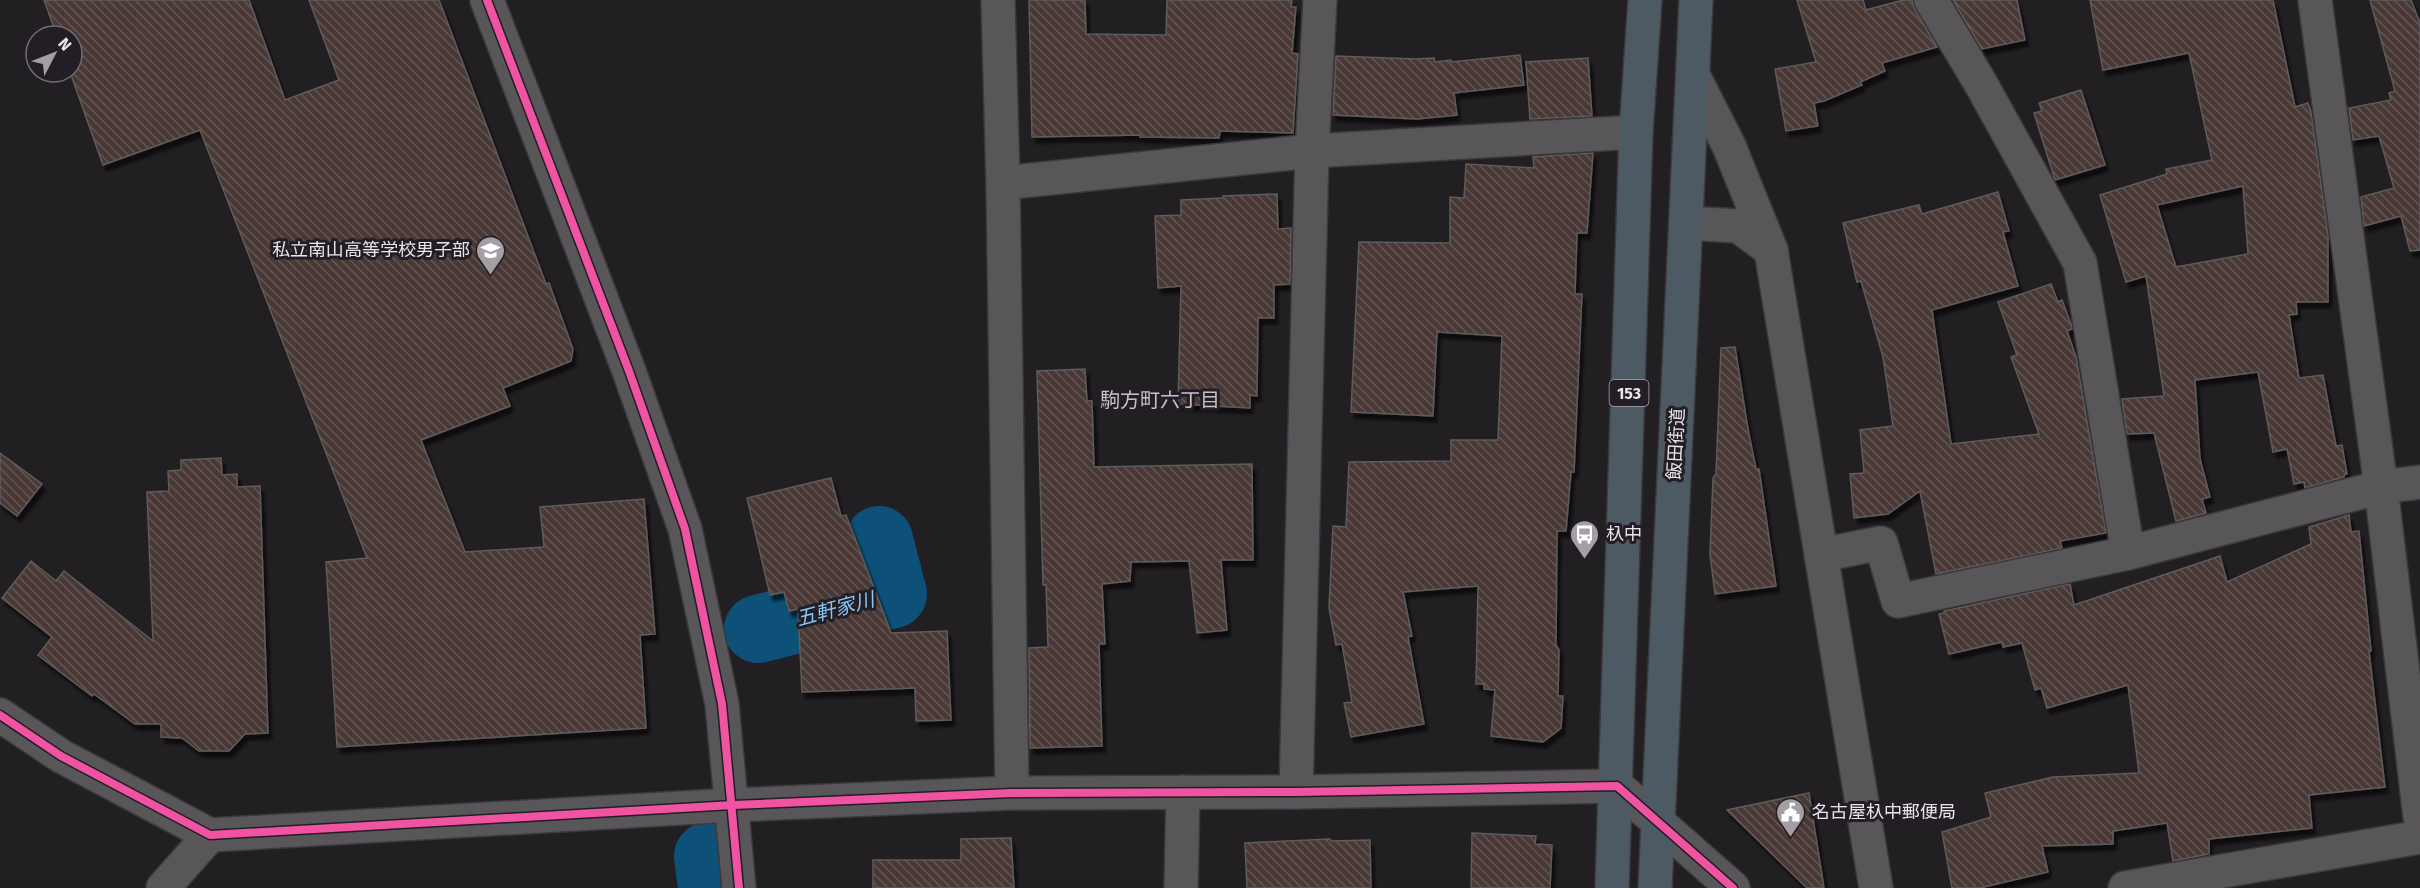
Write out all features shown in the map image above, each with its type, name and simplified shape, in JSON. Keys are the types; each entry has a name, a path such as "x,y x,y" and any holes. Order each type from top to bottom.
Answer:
{"highway":[{"name":"153","path":"1612,888 1636,132 1645,0"},
{"name":"飯田街道","path":"1655,888 1696,0"}],"street":[{"path":"486,0 624,360 685,529 722,704 739,888"},
{"path":"998,0 1012,793"},
{"path":"1296,792 1312,151 1320,0"},
{"path":"1931,0 1981,84 2080,263 2128,553"},
{"path":"2315,0 2381,487 2420,817"},
{"path":"1693,75 1730,146 1771,250 1876,888"},
{"path":"1003,183 1312,151 1636,132"},
{"path":"1686,223 1738,226 1771,250"},
{"path":"1821,555 1881,543 1898,601 2128,553 2381,487 2420,482"},
{"path":"0,715 62,756 210,835 733,805 1012,793 1296,792 1617,786 1733,888"},
{"path":"1181,888 1183,792"},
{"path":"163,888 210,835"},
{"path":"2125,888 2420,837"}],"building":[{"path":"44,0 249,0 285,100 339,80 309,0 439,0 546,284 549,283 573,349 571,361 503,388 510,406 421,440 465,552 544,547 540,507 644,499 655,634 640,635 646,728 337,747 326,562 367,558 200,130 103,165 74,84 84,84 84,24 53,24"},
{"path":"1029,0 1085,0 1086,34 1166,35 1167,0 1292,0 1291,7 1296,7 1292,53 1298,54 1293,133 1220,131 1219,138 1140,137 1140,135 1032,137"},
{"path":"1797,0 1863,0 1866,10 1903,0 1912,0 1915,10 1937,47 1882,63 1885,71 1860,82 1862,85 1814,103 1818,126 1786,131 1775,69 1816,62"},
{"path":"1953,0 2017,0 2025,40 1982,49"},
{"path":"2090,0 2273,0 2295,107 2308,103 2311,112 2328,236 2328,302 2296,302 2297,314 2289,315 2299,378 2323,375 2336,446 2342,445 2347,474 2344,477 2305,488 2304,482 2294,484 2287,449 2273,452 2258,372 2195,380 2200,459 2210,497 2202,499 2206,513 2176,521 2154,433 2127,434 2122,399 2164,396 2146,276 2126,282 2100,195 2167,174 2166,169 2212,160 2189,53 2103,70","holes":["2243,186 2248,254 2176,267 2157,205"]},
{"path":"2370,0 2411,0 2420,23 2420,250 2410,251 2401,216 2364,226 2361,197 2394,188 2379,136 2353,140 2349,108 2391,100 2389,93 2395,91"},
{"path":"1520,55 1524,85 1454,93 1457,115 1417,119 1333,115 1336,56 1434,58 1435,62 1451,60 1451,62"},
{"path":"1588,58 1592,116 1530,119 1526,62"},
{"path":"2081,90 2105,165 2055,180 2034,113 2042,111 2039,103"},
{"path":"1593,153 1587,233 1577,233 1575,294 1582,294 1574,472 1571,472 1566,531 1557,531 1556,645 1559,650 1558,696 1563,696 1561,728 1543,742 1491,736 1495,690 1484,689 1484,684 1476,684 1478,586 1403,592 1412,636 1408,637 1424,724 1351,737 1344,703 1352,702 1342,644 1336,645 1329,608 1333,526 1346,527 1349,462 1451,461 1451,440 1498,440 1502,336 1437,332 1433,416 1351,412 1359,242 1450,243 1450,197 1464,198 1466,164 1534,168 1533,157"},
{"path":"1998,192 2009,231 2003,232 2018,286 1932,310 1951,444 2039,434 2011,357 2017,355 1998,302 2051,284 2058,302 2062,300 2072,327 2067,331 2076,357 2106,533 2060,541 2062,548 1936,574 1920,491 1888,514 1854,518 1850,474 1864,473 1860,430 1893,426 1883,357 1861,281 1857,282 1843,223 1919,205 1922,214"},
{"path":"1277,194 1278,229 1291,228 1290,284 1274,285 1274,318 1258,318 1257,396 1250,395 1250,408 1178,404 1181,286 1158,288 1155,216 1181,215 1181,200"},
{"path":"1735,347 1748,429 1756,469 1759,469 1776,586 1715,594 1710,554 1721,348"},
{"path":"1085,369 1087,401 1092,401 1094,467 1252,464 1253,560 1221,560 1227,630 1197,633 1189,561 1131,562 1130,581 1102,584 1105,644 1099,644 1102,746 1030,748 1029,648 1048,647 1046,585 1043,585 1037,371"},
{"path":"0,453 42,484 17,516 0,503"},
{"path":"221,458 222,475 237,474 237,487 260,486 268,733 245,734 229,751 199,751 182,738 161,737 161,724 135,724 94,694 92,696 38,655 52,637 2,598 31,561 56,581 64,571 153,641 147,492 169,491 168,471 181,470 181,460"},
{"path":"831,478 841,516 846,515 891,633 947,631 951,720 916,721 915,688 802,692 798,609 789,611 784,592 770,595 747,498"},
{"path":"2349,515 2351,532 2359,531 2371,651 2369,651 2385,787 2309,795 2312,828 2209,839 2209,854 2173,861 2167,823 2113,831 2113,844 2042,846 2048,872 1980,888 1952,888 1942,832 1991,817 1985,793 2053,777 2139,773 2128,685 2047,708 2041,688 2035,690 2022,643 2003,647 2002,642 1949,654 1939,614 1944,611 2070,584 2074,605 2220,556 2227,582 2311,544 2309,527"},
{"path":"1809,793 1824,888 1807,888 1727,810"},
{"path":"1472,833 1536,836 1535,844 1552,845 1550,888 1471,888"},
{"path":"1011,838 1014,888 873,888 873,860 961,860 961,839"},
{"path":"1330,839 1331,841 1370,840 1371,888 1247,888 1245,843"}],"waterway":[{"name":"五軒家川","path":"758,629 893,594 879,540"},
{"name":"五軒家川","path":"708,856 712,888"}],"cycle path":[{"path":"487,0 629,371 685,529 722,704 739,888"},
{"path":"0,715 61,756 210,835 733,805 1012,793 1296,792 1617,786 1733,888"}],"place":[{"name":"私立南山高等学校男子部","path":"491,276"},
{"name":"杁中","path":"1585,560"},
{"name":"名古屋杁中郵便局","path":"1791,838"}],"district":[{"name":"駒方町六丁目","path":"1160,400"}]}
